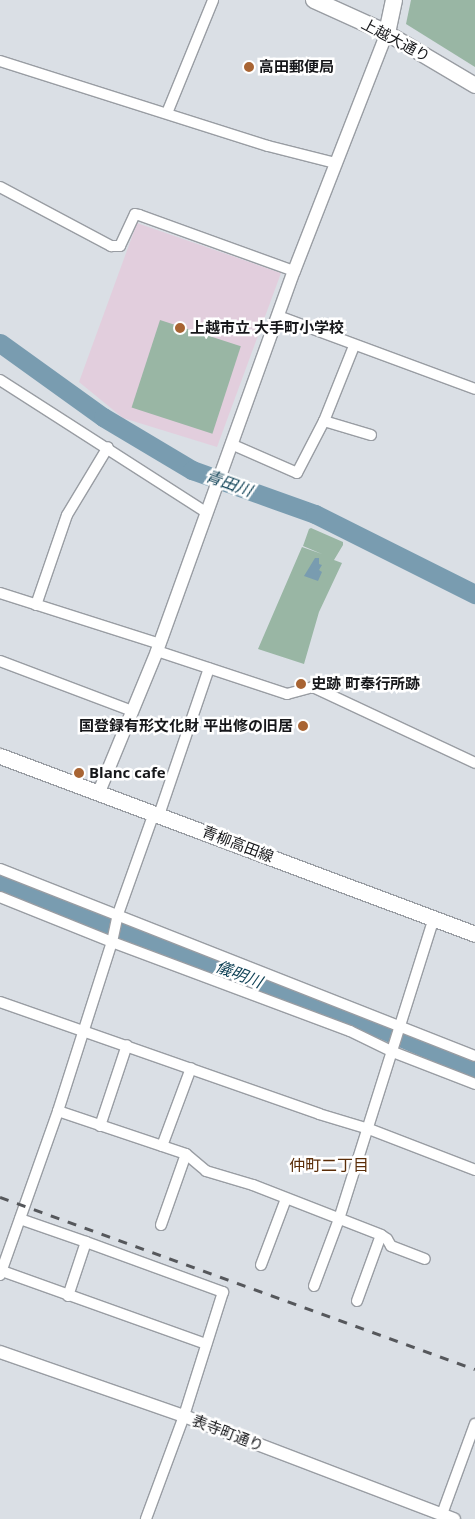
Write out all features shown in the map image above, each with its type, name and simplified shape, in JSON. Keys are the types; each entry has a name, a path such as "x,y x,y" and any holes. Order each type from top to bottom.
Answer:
{"main road":[{"name":"上越大通り","path":"314,0 387,33 475,85"},
{"path":"387,33 394,0"},
{"name":"青柳高田線","path":"0,756 475,934"}],"street":[{"path":"168,113 213,0"},
{"path":"99,792 158,648 294,271 387,33"},
{"path":"0,61 268,146 335,162"},
{"path":"0,187 110,246 120,246 135,214 294,271"},
{"path":"278,316 354,346 475,389"},
{"path":"229,450 298,473 324,421 354,346"},
{"path":"0,380 108,447 207,513"},
{"path":"324,421 371,435"},
{"path":"36,605 68,515 108,447"},
{"path":"0,593 287,694 313,687 475,763"},
{"path":"0,661 132,711"},
{"path":"206,1344 1,1273 58,1111 112,942 118,914 209,668"},
{"path":"0,869 475,1056"},
{"path":"0,898 350,1031 475,1084"},
{"path":"314,1286 339,1219 434,918"},
{"path":"0,1002 319,1114 368,1129 475,1170"},
{"path":"100,1126 127,1045"},
{"path":"162,1146 191,1068"},
{"path":"58,1111 186,1154 206,1170 253,1185 381,1235 387,1239 391,1246 425,1259"},
{"path":"161,1224 186,1154"},
{"path":"261,1265 286,1198"},
{"path":"20,1220 223,1292 184,1416 146,1519"},
{"path":"357,1301 381,1235"},
{"path":"68,1296 86,1242"},
{"name":"表寺町通り","path":"0,1352 184,1416 448,1517"},
{"path":"448,1517 475,1424"}],"shaded area":[{"name":"上越市立 大手町小学校","path":"137,223 281,273 217,447 123,418 79,382"}],"green space":[{"path":"411,0 475,0 475,67 406,24"},
{"path":"160,320 241,346 212,434 132,407"},
{"path":"311,528 343,542 343,545 334,560 342,563 319,612 304,664 258,649 302,547 322,554 303,546"}],"water":[{"path":"315,558 319,558 319,564 322,565 319,570 322,572 318,581 304,576"}],"waterway":[{"name":"青田川","path":"0,343 103,417 192,470 315,514 475,594"},
{"name":"儀明川","path":"0,883 349,1015 475,1069"}],"railway":[{"path":"0,1197 475,1369"}],"place":[{"name":"高田郵便局","path":"249,67"},
{"name":"上越市立 大手町小学校","path":"180,328"},
{"name":"史跡 町奉行所跡","path":"301,684"},
{"name":"国登録有形文化財 平出修の旧居","path":"303,726"},
{"name":"Blanc cafe","path":"79,773"}],"district":[{"name":"仲町二丁目","path":"329,1165"}]}
